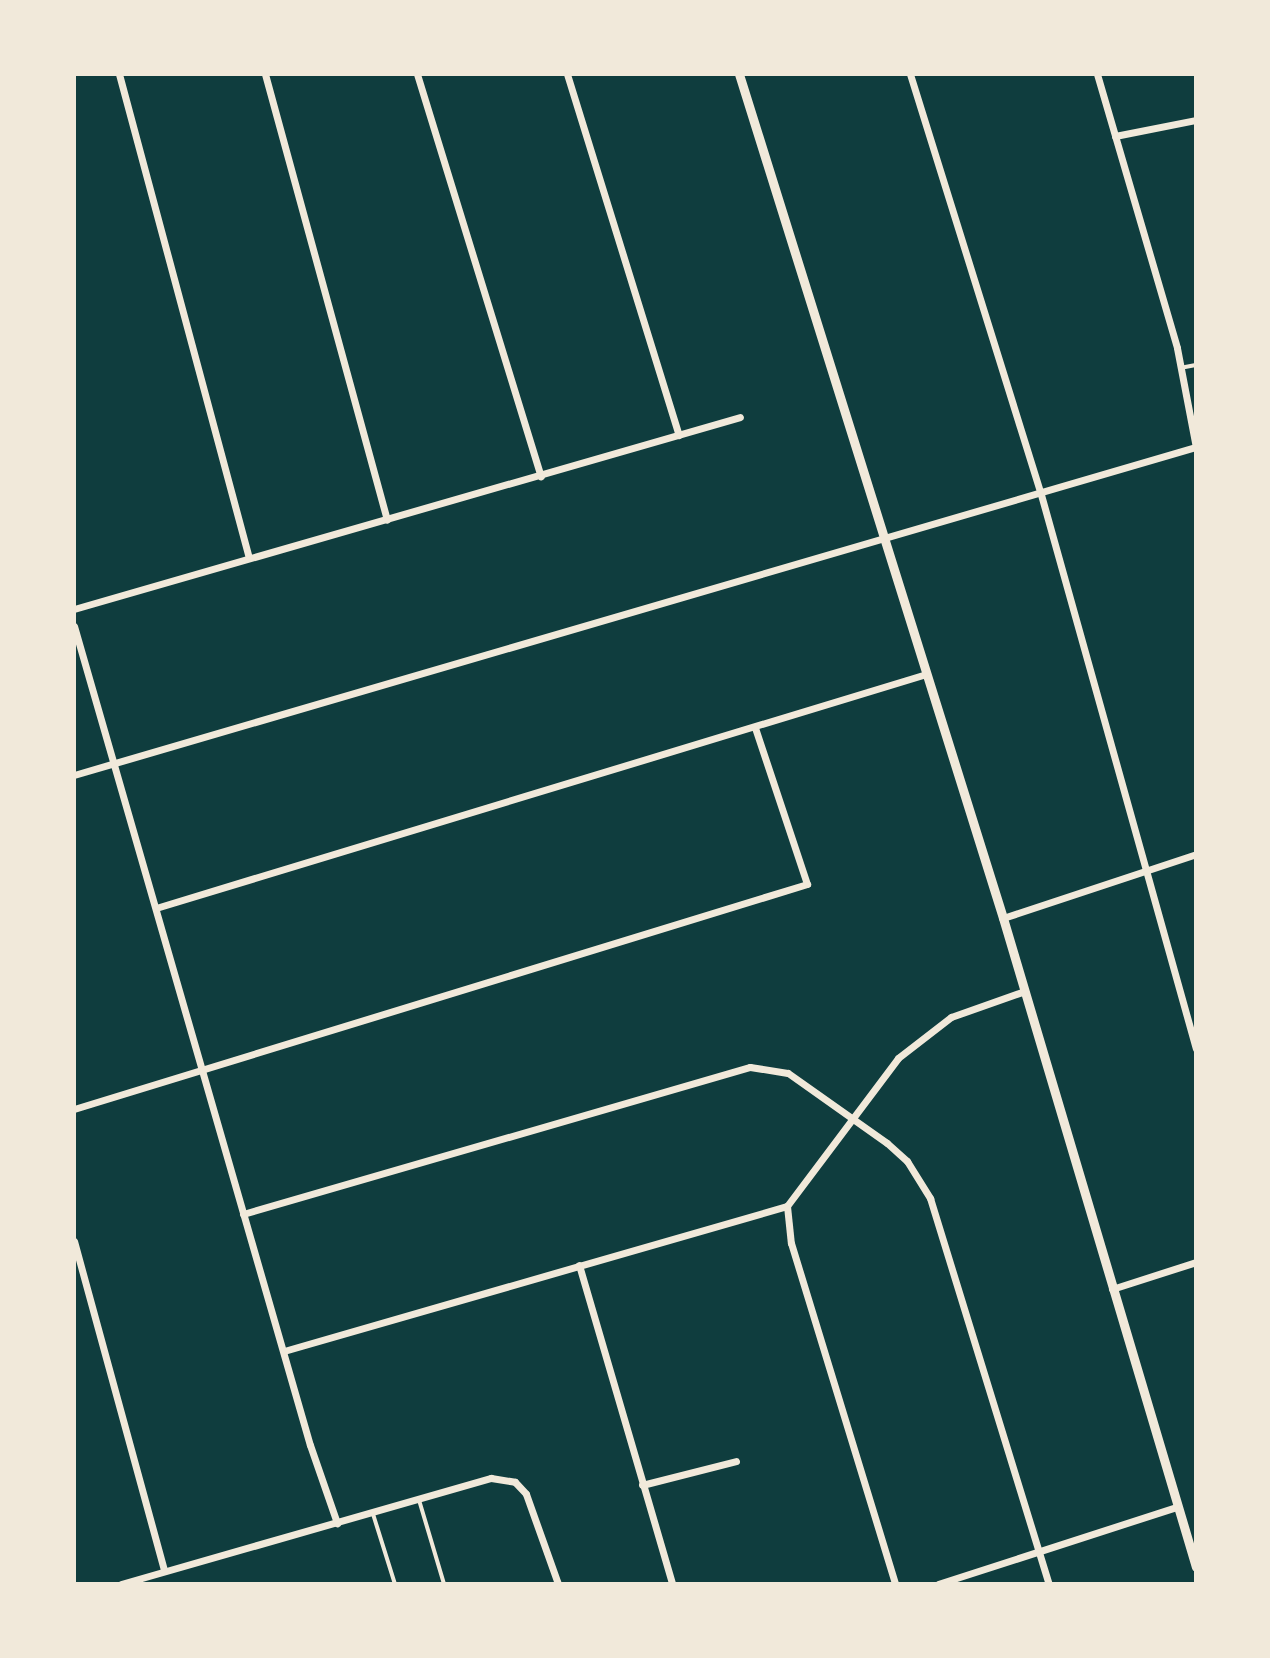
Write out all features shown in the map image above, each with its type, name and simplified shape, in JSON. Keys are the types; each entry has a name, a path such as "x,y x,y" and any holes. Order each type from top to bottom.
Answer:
{"street":[{"path":"119,74 249,558"},
{"path":"265,74 387,520"},
{"path":"417,74 541,476"},
{"path":"567,74 679,435"},
{"path":"739,74 1003,918 1022,992 1196,1567"},
{"path":"910,74 1040,491 1142,870 1196,1049"},
{"path":"74,775 115,766 1040,491 1196,448 1180,368 1097,74"},
{"path":"1115,136 1196,120"},
{"path":"74,609 740,417"},
{"path":"74,626 243,1214 337,1523"},
{"path":"156,908 926,674"},
{"path":"74,1109 807,884 755,728"},
{"path":"1003,918 1196,854"},
{"path":"284,1351 787,1206 898,1058 925,1034 951,1017 1022,992"},
{"path":"243,1214 750,1067 788,1073 907,1161 930,1198 1049,1584"},
{"path":"787,1206 791,1243 895,1584"},
{"path":"74,1241 164,1570"},
{"path":"1112,1289 1196,1262"},
{"path":"579,1265 672,1584"},
{"path":"642,1485 736,1461"},
{"path":"121,1584 491,1478 515,1482 535,1510 558,1584"},
{"path":"938,1584 1177,1507"}],"lane":[{"path":"1180,368 1196,365"},
{"path":"419,1500 444,1584"},
{"path":"373,1513 395,1584"}]}
